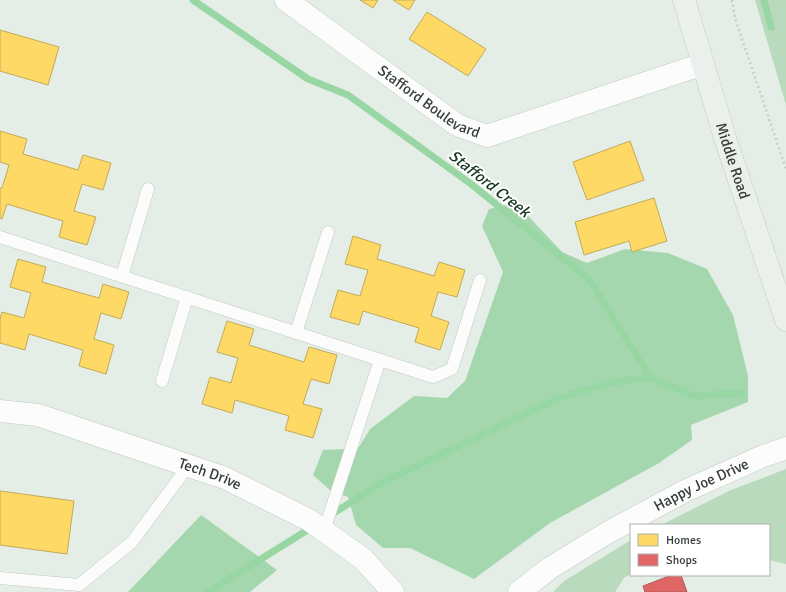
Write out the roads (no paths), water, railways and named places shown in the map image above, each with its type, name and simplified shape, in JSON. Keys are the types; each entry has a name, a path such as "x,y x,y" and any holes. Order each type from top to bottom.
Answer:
{"main road":[{"name":"Middle Road","path":"684,0 726,141 786,320"}],"street":[{"name":"Stafford Boulevard","path":"286,0 457,125 488,136 703,64"},
{"name":"Tech Drive","path":"0,411 38,416 225,478 310,520 363,558 393,592"},
{"name":"Happy Joe Drive","path":"519,592 550,568 607,533 684,491 761,457 786,448"}],"lane":[{"path":"122,276 148,189"},
{"path":"296,333 328,232"},
{"path":"0,237 433,377 452,369 480,280"},
{"path":"162,381 187,298"},
{"path":"324,531 380,360"},
{"path":"0,578 79,585 132,542 189,465"}],"waterway":[{"name":"Stafford Creek","path":"193,0 308,79 348,95 471,184 589,279 650,377 694,396 742,393"},
{"path":"764,0 771,27"},
{"path":"329,516 383,482 557,399 609,383 650,377"},
{"path":"208,592 314,526"}]}
